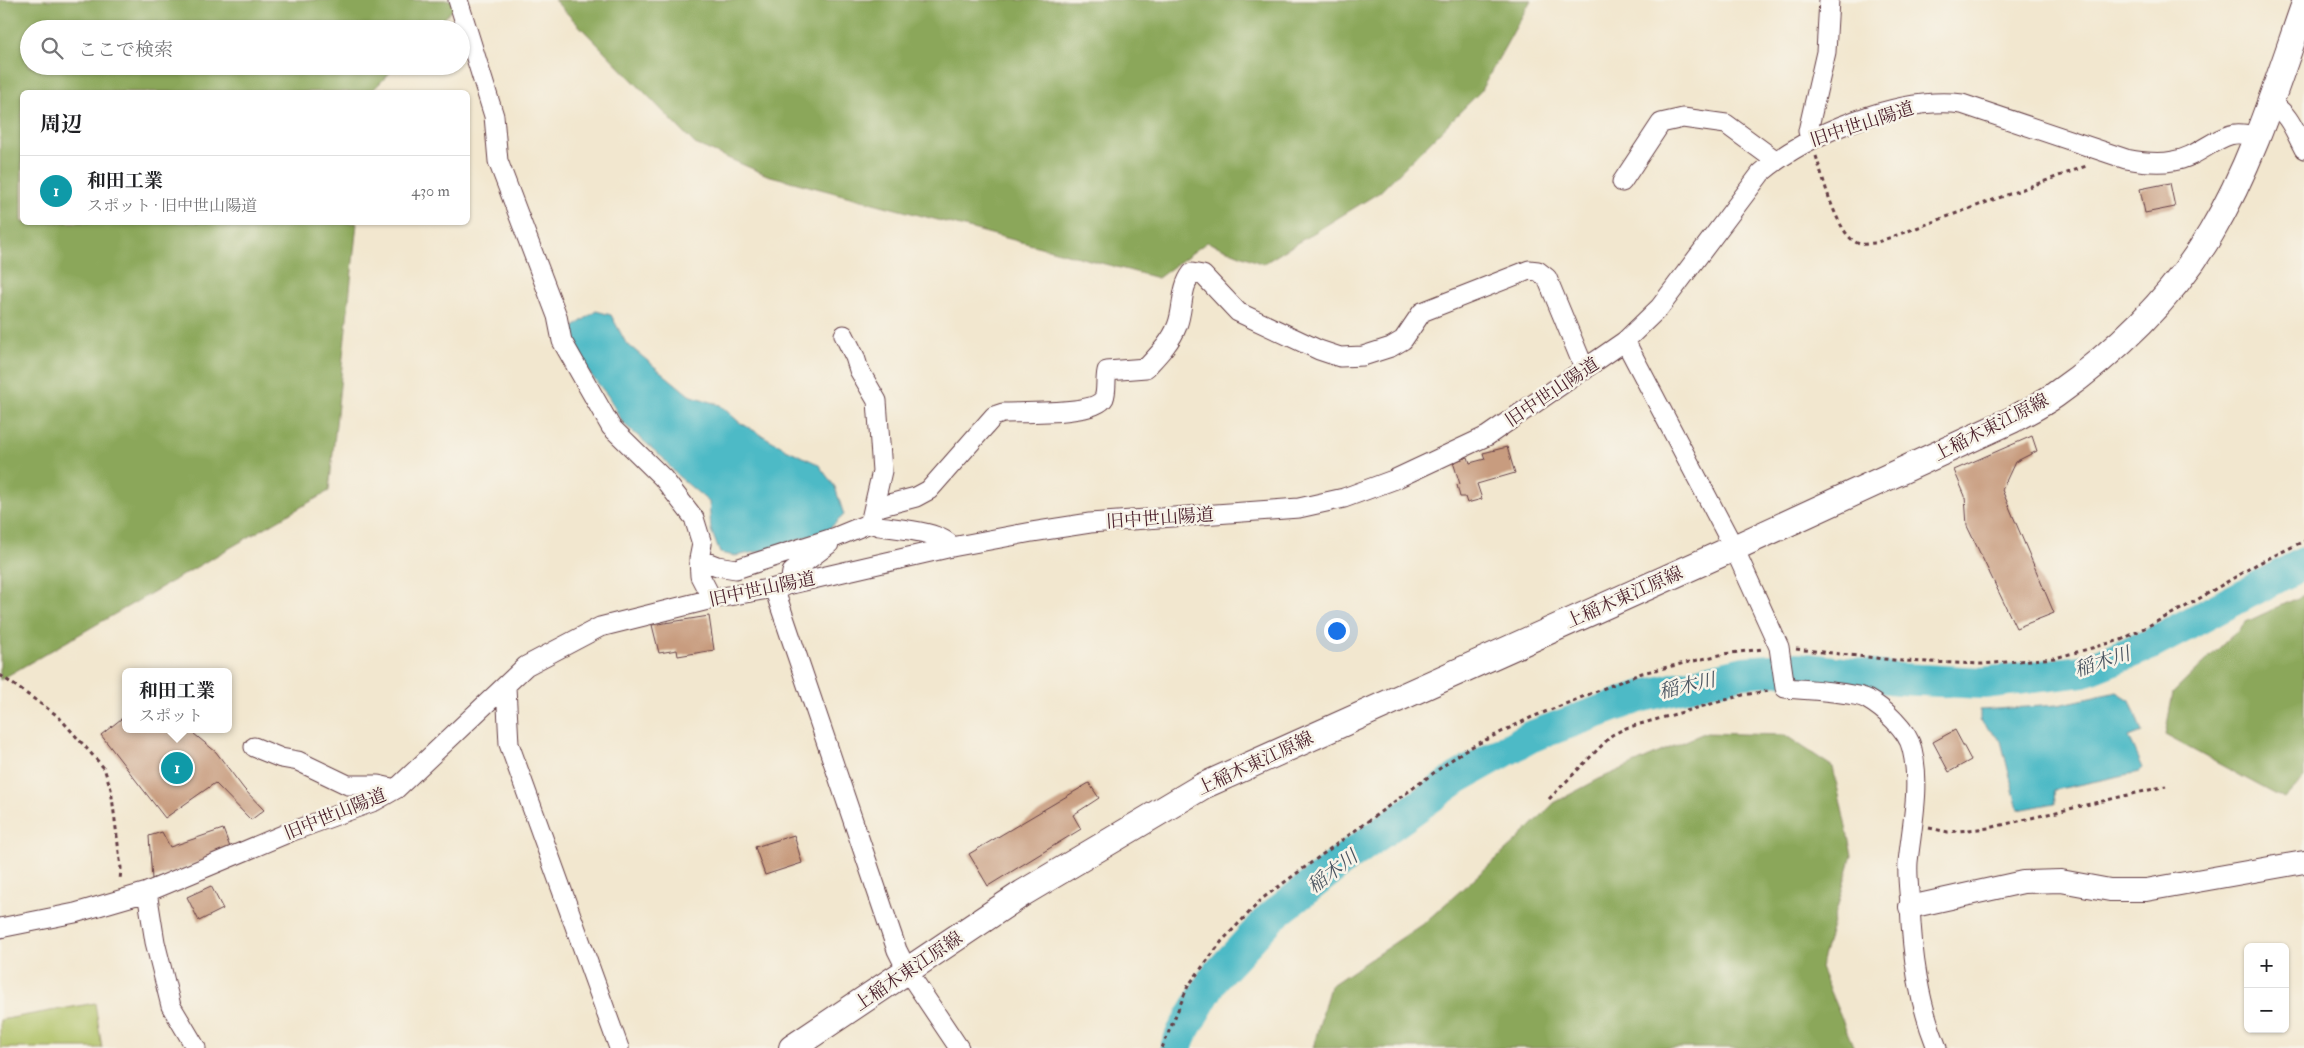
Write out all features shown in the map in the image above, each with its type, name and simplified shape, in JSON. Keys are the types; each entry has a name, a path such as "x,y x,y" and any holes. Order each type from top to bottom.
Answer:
{"main road":[{"name":"上稲木東江原線","path":"792,1048 908,972 1023,893 1203,786 1734,548 2012,420 2054,396 2096,363 2160,303 2189,266 2211,233 2236,188 2258,136 2304,6"}],"street":[{"path":"458,0 464,20"},
{"path":"1810,139 1808,131 1826,52 1829,0"},
{"path":"470,39 494,116 498,162 557,316 562,341 611,427 664,478 694,518 702,544 700,576 712,599"},
{"name":"旧中世山陽道","path":"0,928 107,906 147,892 281,836 375,800 396,789 506,687 526,666 600,627 712,599 782,586 952,547 1090,523 1299,508 1344,498 1393,480 1487,436 1625,341 1660,307 1761,173 1775,160 1810,139 1890,111 1942,102 1962,104 2126,159 2149,163 2174,161 2200,152 2231,134 2258,136"},
{"path":"2270,103 2282,109 2286,114 2304,149"},
{"path":"1622,182 1661,124 1683,118 1726,124 1775,160"},
{"path":"959,1048 908,972 897,950 782,586 792,572 836,537 872,515 929,490 994,416 1003,413 1088,408 1098,404 1104,398 1107,371 1146,368 1164,349 1177,326 1186,281 1192,273 1203,275 1238,312 1319,350 1340,357 1363,356 1391,347 1403,340 1422,312 1529,270 1538,270 1547,278 1585,370"},
{"path":"844,335 859,370 877,401 882,471 872,515 879,526 940,536 949,542 952,547"},
{"path":"1625,341 1734,548 1780,650 1784,686 1866,698 1893,718 1912,746 1916,777 1908,864 1910,932 1916,976 1928,1026 1937,1048"},
{"path":"700,559 717,566 736,569 836,537"},
{"path":"506,687 509,744 618,1048"},
{"path":"254,747 281,758 298,761 348,785 378,785 396,789"},
{"path":"1910,907 2023,882 2062,881 2110,890 2146,890 2304,862"},
{"path":"147,892 155,942 171,1006 196,1048"}],"path":[{"path":"1810,139 1839,224 1851,239 1860,244 1875,243 2090,165 2102,151"},
{"path":"1162,1048 1188,986 1222,941 1263,898 1465,750 1530,718 1642,673 1724,654 1780,650 1902,661 1982,664 2055,658 2121,640 2185,607 2257,564 2304,541"},
{"path":"0,675 58,716 104,768 111,789 121,868 120,884 107,906"},
{"path":"1549,799 1612,735 1626,728 1744,695 1784,686"},
{"path":"1913,825 1948,832 1989,828 2166,786"}],"green space":[{"path":"0,0 462,0 443,20 20,20 20,75 388,75 373,90 20,90 20,225 357,225 329,491 0,680"},
{"path":"554,0 1531,0 1480,92 1380,192 1263,264 1207,242 1158,278 767,175 695,144"},
{"path":"2304,595 2304,778 2284,799 2165,735 2173,693 2246,622"},
{"path":"1704,733 1785,735 1833,767 1852,855 1820,968 1854,1048 1313,1048 1330,986 1424,923 1513,844 1554,803 1599,779"},
{"path":"95,1003 102,1048 0,1048 0,1020"}],"water":[{"path":"596,311 611,315 626,343 689,395 720,405 739,422 786,449 818,464 835,487 844,515 829,529 772,549 735,556 720,553 711,530 709,502 677,475 663,458 623,423 608,396 583,365 569,336 576,325"},
{"path":"2117,692 2130,700 2142,732 2129,737 2143,768 2139,772 2054,790 2055,803 2018,810 2001,741 1980,721 1980,710 2058,705"}],"building":[{"path":"2170,183 2175,207 2145,213 2140,189"},
{"path":"2032,436 2037,451 2015,462 2002,490 2054,613 2016,628 1967,526 1965,496 1954,470"},
{"path":"1507,447 1515,473 1477,484 1482,499 1467,503 1465,497 1460,497 1457,485 1460,484 1453,462 1468,457 1470,463 1485,459 1483,453"},
{"path":"709,616 714,650 678,656 677,650 659,653 652,625"},
{"path":"122,718 122,733 193,733 216,752 244,789 264,810 251,820 215,783 165,818 101,735"},
{"path":"1955,730 1971,760 1949,772 1933,742"},
{"path":"1089,783 1099,798 1073,815 1081,829 988,886 969,854"},
{"path":"223,829 231,850 152,879 149,836 162,832 170,847"},
{"path":"794,835 802,863 765,875 755,847"},
{"path":"211,886 223,909 199,921 187,897"}],"waterway":[{"name":"稲木川","path":"1176,1048 1182,1033 1214,978 1271,917 1342,861 1457,778 1530,737 1639,697 1744,672 1797,668 1899,679 1984,683 2083,671 2149,645 2304,563"}],"place":[{"name":"和田工業","path":"177,768"}]}
